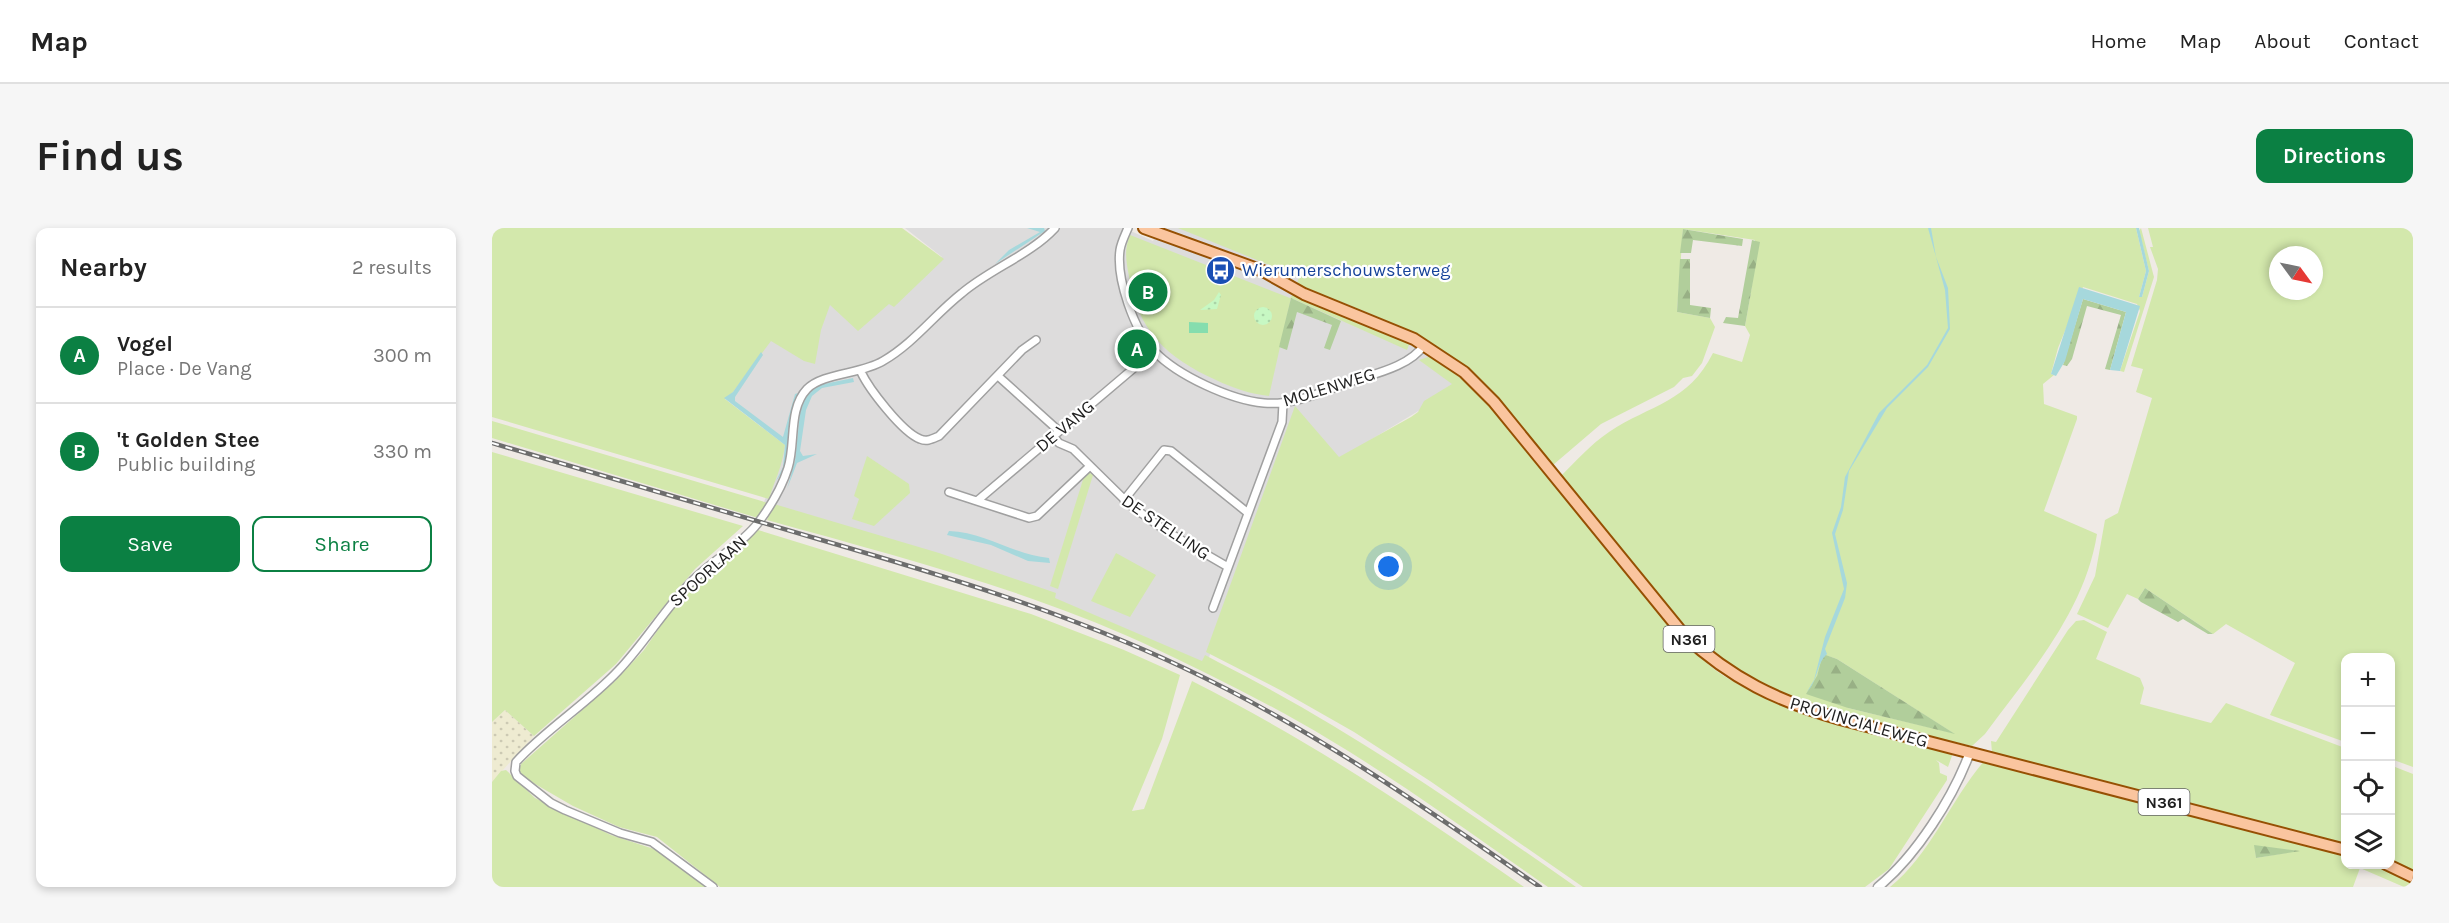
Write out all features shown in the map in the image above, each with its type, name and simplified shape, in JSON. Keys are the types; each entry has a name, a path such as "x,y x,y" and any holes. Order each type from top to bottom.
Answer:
{"main road":[{"name":"PROVINCIALEWEG","path":"1144,228 1163,231 1235,263 1274,285 1304,294 1424,345 1464,372 1486,393 1671,621 1721,667 1756,688 1809,710 2341,849"},
{"path":"2395,868 2413,877"}],"street":[{"name":"SPOORLAAN","path":"713,887 652,842 620,833 550,803 518,776 515,765 617,672 680,593 756,525 777,493 788,469 797,411 806,390 821,381 861,372 883,362 912,342 961,293 1055,228"},
{"name":"MOLENWEG","path":"1128,228 1120,250 1123,283 1134,318 1154,351 1174,367 1212,387 1242,399 1283,403 1381,371 1413,357 1424,345"},
{"path":"861,372 866,382 897,419 919,439 929,440 939,436 1036,340"},
{"name":"DE VANG","path":"976,501 1154,351"},
{"path":"998,376 1059,431"},
{"path":"1213,608 1282,422 1283,403"},
{"name":"DE STELLING","path":"1053,436 1059,443 1072,449 1124,500 1166,531 1228,567"},
{"path":"1124,500 1164,450 1171,452 1248,513"},
{"path":"949,492 1029,518 1037,516 1089,467"},
{"path":"1878,887 1897,872 1909,857 1952,791 1970,752"}],"shaded area":[{"path":"905,228 1124,228 1153,241 1159,228 1202,228 1470,354 1453,390 1339,459 1296,409 1206,666 1052,600 760,513 785,445 724,397 794,307 830,301 895,300 942,257"},
{"path":"505,710 534,736 492,782 492,722"}],"green space":[{"path":"492,228 902,228 944,259 894,307 889,304 858,331 830,305 821,330 815,364 804,361 771,341 733,392 725,399 785,445 769,499 492,417"},
{"path":"1178,228 2136,228 2146,271 2139,297 2142,297 2149,271 2139,231 2141,228 2154,277 2124,372 2120,371 2140,311 2137,304 2083,287 2058,348 2051,374 2054,375 2043,384 2044,404 2077,416 2044,511 2097,534 2091,562 2068,615 2020,688 1985,734 1972,746 1831,714 1777,694 1753,681 1724,661 1673,614 1561,476 1609,432 1680,393 1703,370 1713,353 1742,362 1750,335 1745,326 1752,286 1755,240 1683,229 1677,312 1710,318 1715,327 1702,363 1692,376 1683,378 1674,387 1601,424 1553,465 1496,396 1455,359 1435,345 1390,322 1297,284 1299,277","holes":["1825,655 1837,659 1953,733 1848,708 1817,676"]},
{"path":"2148,228 2413,228 2413,767 2395,760 2395,653 2341,653 2341,741 2270,715 2295,663 2226,624 2213,634 2145,588 2138,599 2127,594 2108,628 2077,614 2095,576 2105,520 2118,513 2152,398 2136,392 2143,369 2131,366 2157,280 2158,269 2150,247 2153,247"},
{"path":"1683,229 1743,239 1742,246 1693,240 1691,253 1680,253"},
{"path":"1130,235 1290,298 1293,294 1410,342 1407,350 1291,298 1269,396 1229,386 1169,352 1147,327 1133,295 1128,271 1126,250"},
{"path":"1752,240 1760,242 1745,326 1723,323 1726,317 1738,318"},
{"path":"1680,259 1690,259 1690,305 1711,308 1710,318 1677,312"},
{"path":"1219,292 1221,295 1217,309 1200,310 1214,300"},
{"path":"1291,298 1341,321 1330,350 1324,348 1332,325 1297,312 1287,350 1279,347"},
{"path":"2083,299 2126,312 2110,370 2105,369 2121,315 2087,306 2072,359 2067,366 2063,365"},
{"path":"1263,307 1269,310 1272,316 1269,322 1263,325 1257,322 1254,316 1257,310"},
{"path":"1189,322 1208,323 1208,333 1189,333"},
{"path":"1431,356 1462,379 1489,406 1657,610 1690,647 1718,672 1755,693 1810,714 1953,753 1948,767 1936,760 1939,763 1940,773 1947,776 1947,780 1889,869 1865,887 1583,887 1430,781 1354,732 1282,691 1206,652 1295,406 1339,457 1411,417 1418,412 1424,401 1452,384 1419,360"},
{"path":"492,421 768,503 758,518 492,438"},
{"path":"492,452 743,526 695,569 616,664 534,736 505,710 492,722"},
{"path":"867,456 909,484 910,493 874,526 852,519 859,499 854,496"},
{"path":"1086,470 1093,475 1058,589 1050,586"},
{"path":"774,504 939,553 1056,593 1055,598 1202,661 1205,655 1311,713 1401,768 1576,887 1548,887 1358,757 1307,726 1165,653 1096,623 1003,589 767,520"},
{"path":"758,530 1031,614 1124,650 1180,675 1162,739 1132,811 1144,809 1192,681 1279,728 1362,778 1524,887 720,887 657,837 619,827 573,806 523,777 519,770 521,764 615,681 644,650 673,608 699,580"},
{"path":"1116,553 1156,575 1130,617 1091,601"},
{"path":"2145,588 2213,634 2208,634 2183,619 2178,622 2141,602 2138,599"},
{"path":"2084,620 2107,632 2096,659 2140,678 2144,688 2140,704 2211,723 2226,703 2341,746 2341,845 1992,752 1991,741 1996,742 2076,621"},
{"path":"1823,654 1837,659 1955,734 1848,708 1806,694 1817,676"},
{"path":"1985,760 2341,853 2341,869 2360,869 2353,887 1890,887 1917,859","holes":["2255,846 2296,851 2256,858"]},
{"path":"2395,767 2413,774 2413,872 2395,864"},
{"path":"506,770 535,798 611,835 657,850 706,887 492,887 492,782 501,771"},
{"path":"2254,845 2300,851 2256,858"},
{"path":"2362,869 2383,869 2413,883 2413,887 2404,887"}],"water":[{"path":"1027,228 1044,228 1045,231 995,264 1009,250 1040,232"},
{"path":"1928,228 1931,228 1936,257 1948,288 1950,329 1928,367 1887,408 1849,471 1843,510 1835,534 1847,583 1845,598 1825,649 1827,654 1823,658 1811,688 1807,692 1814,680 1825,637 1844,589 1832,533 1841,507 1845,477 1879,413 1927,365 1948,328 1945,290"},
{"path":"2136,228 2139,228 2149,271 2142,297 2139,297 2146,271"},
{"path":"2079,287 2140,306 2120,371 2110,370 2126,312 2083,299 2065,361 2056,376 2051,374"},
{"path":"761,352 763,355 735,397 735,401 783,437 795,394 798,393 785,464 776,481 783,467 785,445 724,398 733,392"},
{"path":"853,378 854,382 822,388 812,396 806,410 800,451 803,456 817,454 797,463 787,489 795,461 800,413 806,396 819,385"},
{"path":"949,531 975,535 1024,553 1049,558 1050,563 1028,561 991,545 947,535"}],"railway":[{"path":"492,443 957,581 1048,612 1138,647 1276,715 1410,798 1540,887"}],"place":[{"name":"Wierumerschouwsterweg","path":"1221,270"},
{"name":"'t Golden Stee","path":"1148,292"},
{"name":"Vogel","path":"1137,349"}]}
